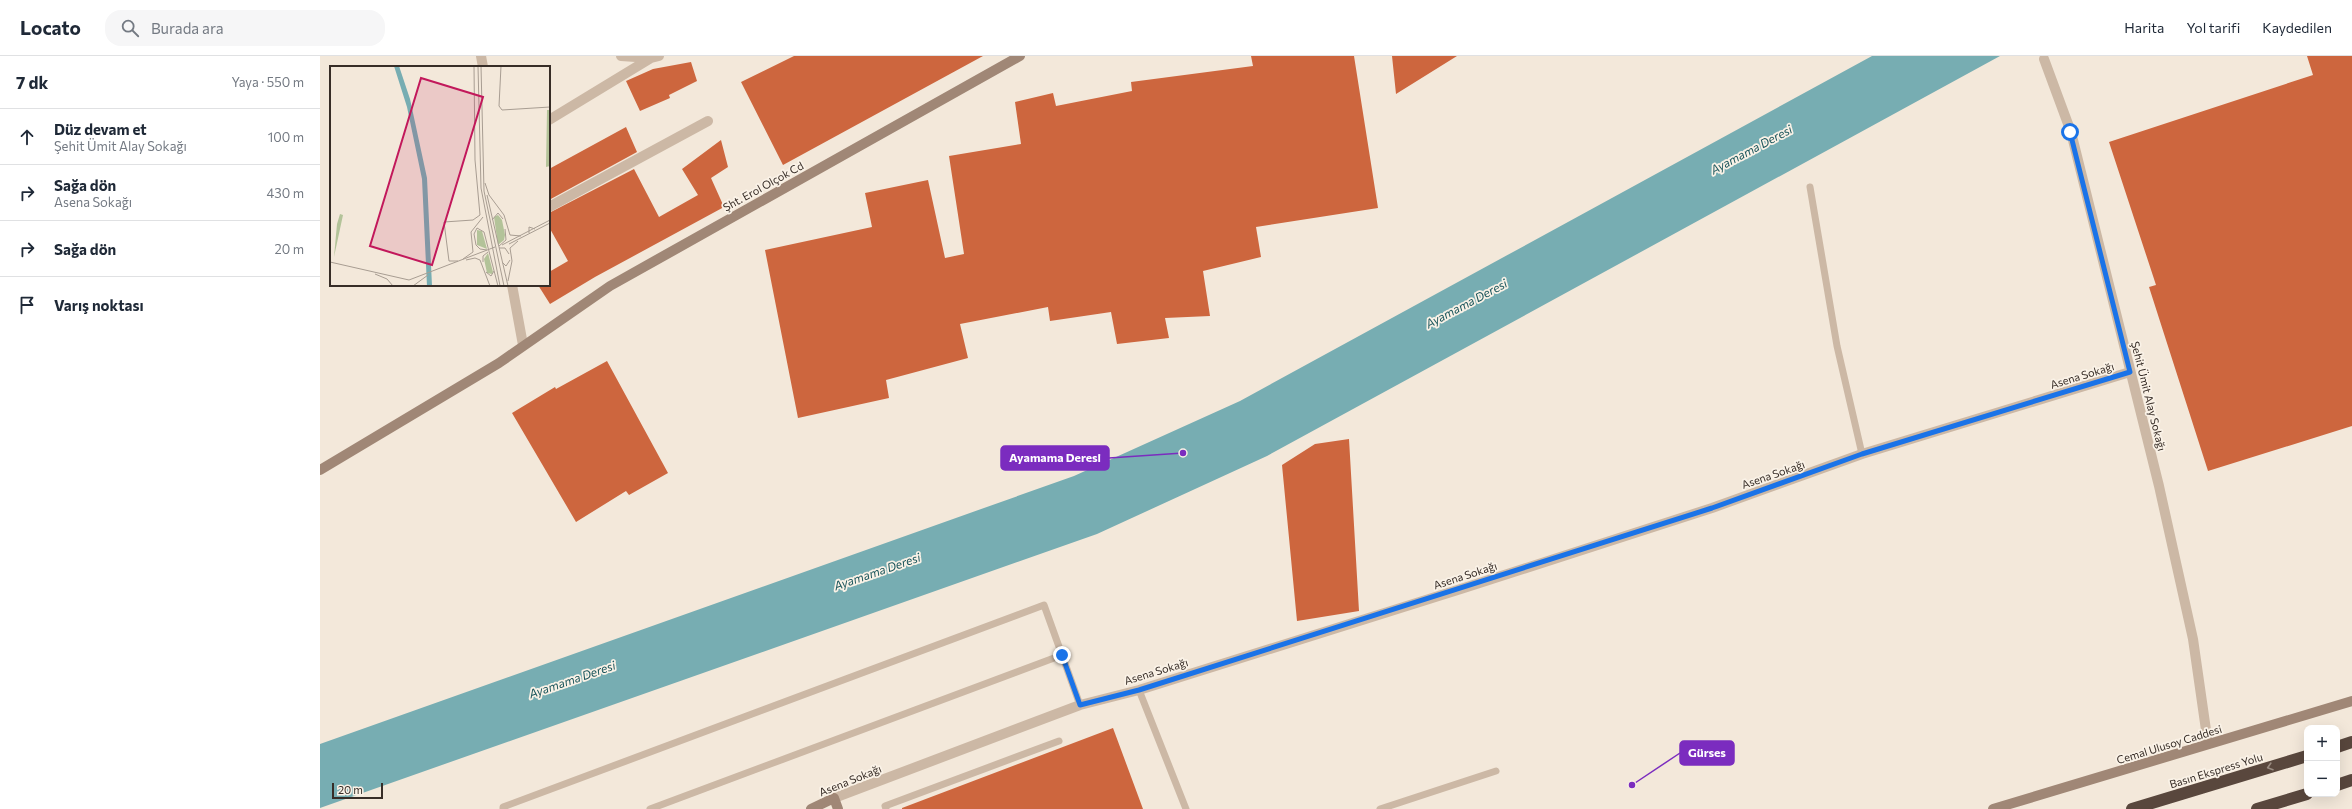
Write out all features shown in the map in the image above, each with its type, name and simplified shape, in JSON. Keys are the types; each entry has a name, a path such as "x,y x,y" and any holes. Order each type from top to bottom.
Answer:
{"highway":[{"path":"2340,746 2352,742"},
{"name":"Basın Ekspress Yolu","path":"2132,809 2304,757"},
{"path":"2340,784 2352,780"},
{"path":"2257,809 2304,795"}],"street":[{"path":"481,56 483,66"},
{"path":"621,56 655,57"},
{"name":"Şht. Erol Olçok Cd","path":"320,470 499,363 610,286 1020,56"},
{"path":"550,119 655,57"},
{"name":"Şehit Ümit Alay Sokağı","path":"2044,59 2070,132 2160,486 2193,639 2208,744"},
{"path":"550,206 708,122"},
{"path":"512,286 523,345"},
{"name":"Asena Sokağı","path":"811,809 834,798 1080,705 1139,690 1712,508 1862,454 2130,372"},
{"name":"Cemal Ulusoy Caddesi","path":"1993,809 2352,701"},
{"path":"834,798 838,809"}],"lane":[{"path":"1810,187 1837,346 1862,454"},
{"path":"503,809 503,807 1044,605 1080,705"},
{"path":"650,809 1062,655"},
{"path":"1139,690 1186,809"},
{"path":"886,809 885,806 1060,741"},
{"path":"1380,809 1496,772"},
{"path":"1404,801 1407,809"}],"water":[{"path":"1872,56 2000,56 1267,456 1097,534 320,808 320,744 1074,476 1240,401"}],"building":[{"path":"794,56 983,56 783,165 741,82"},
{"path":"1251,56 1354,56 1378,208 1256,227 1261,257 1203,271 1210,316 1165,318 1169,338 1117,344 1111,312 1050,321 1048,307 960,324 968,358 886,380 889,398 798,418 765,250 872,227 865,193 928,180 945,258 964,254 949,156 1021,144 1015,102 1053,93 1056,106 1132,91 1131,82 1253,66"},
{"path":"1392,56 1457,56 1396,94"},
{"path":"2307,56 2352,56 2352,426 2208,471 2149,287 2156,285 2109,142 2313,75"},
{"path":"691,62 697,81 669,95 670,98 640,111 626,81 653,69"},
{"path":"626,127 637,152 550,199 550,168"},
{"path":"721,140 728,167 711,178 724,207 595,277 550,304 539,286 550,286 550,271 568,261 550,229 550,212 634,169 659,217 698,195 682,169"},
{"path":"607,361 668,473 629,495 626,491 576,522 512,413 555,387 556,389"},
{"path":"1349,439 1359,611 1297,621 1282,465 1315,444"},
{"path":"1113,728 1143,809 902,809 902,808"}],"place":[{"name":"Ayamama Deresi","path":"1183,453"},
{"name":"Gürses","path":"1632,785"}],"route":[{"path":"1062,655 1080,705 1139,690 1712,508 1862,454 2130,372 2070,132"}]}
